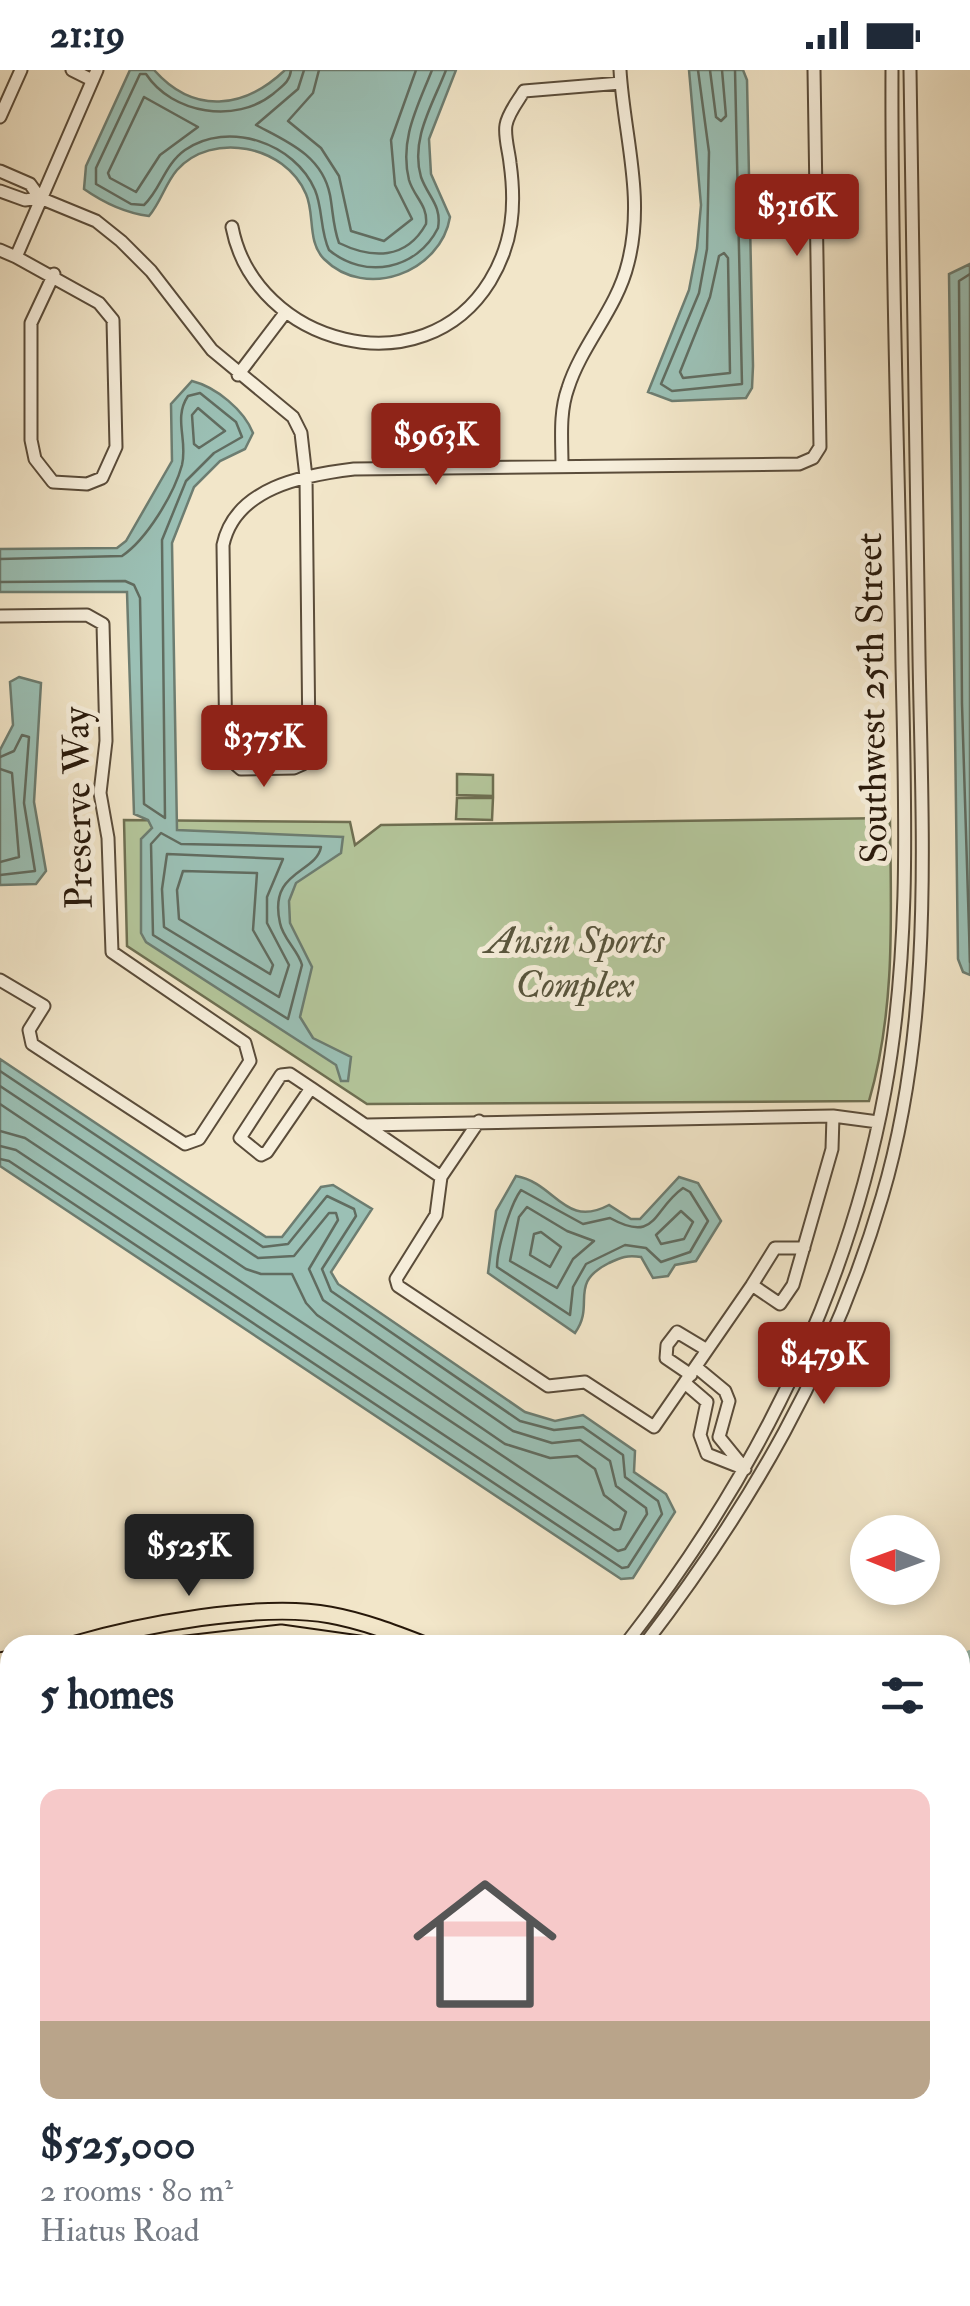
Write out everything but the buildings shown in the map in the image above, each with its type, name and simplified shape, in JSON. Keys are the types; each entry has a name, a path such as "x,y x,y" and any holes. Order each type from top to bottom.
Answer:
{"main road":[{"path":"125,1635 225,1616 285,1611 328,1614 394,1635"},
{"path":"225,1616 228,1635"},
{"path":"260,1635 295,1635"}],"street":[{"path":"0,116 22,70"},
{"path":"16,257 94,75 72,70"},
{"path":"0,191 25,200 40,198 96,221 121,241 151,271 212,350 292,417 301,432 306,478 309,744 302,764 294,768 242,769 228,762 222,545 234,515 272,489 306,478 354,468 799,464 813,458 820,447 814,70"},
{"name":"Southwest 25th Street","path":"632,1635 711,1526 745,1469 822,1314 861,1194 896,1019 906,924 892,70"},
{"name":"Southwest 25th Street","path":"652,1635 701,1572 798,1414 842,1314 883,1194 906,1088 922,922 910,70"},
{"path":"232,227 238,258 284,312 311,332 360,344 399,342 450,323 489,283 511,236 514,197 506,126 524,91 620,76 635,176 636,226 615,303 568,386 562,412 562,465"},
{"path":"0,171 30,184 40,198"},
{"path":"0,250 54,274 99,303 113,320 116,447 102,478 70,484 53,482 43,473 31,440 30,338 54,274"},
{"path":"238,375 284,312"},
{"name":"Preserve Way","path":"0,616 86,615 103,624 106,741 100,793 108,838 112,952 244,1043 250,1061 199,1139 185,1144 32,1044 29,1030 44,1006 0,980"},
{"path":"311,1088 267,1152 260,1155 240,1142 281,1074 290,1074 367,1125 441,1177"},
{"path":"367,1125 832,1116 878,1122"},
{"path":"752,1285 780,1304 784,1301 804,1248 832,1149 832,1116"},
{"path":"479,1120 441,1177 437,1212 396,1279 398,1286 548,1386 585,1382 654,1427 776,1248 804,1248"},
{"path":"707,1350 677,1332 667,1345 666,1358 725,1391 729,1411 719,1437 745,1469"},
{"path":"691,1375 707,1402 700,1435 707,1454 745,1469"}],"green space":[{"path":"457,774 493,775 493,796 457,795"},
{"path":"457,798 493,798 492,820 456,819"},
{"name":"Ansin Sports Complex","path":"890,818 888,996 869,1101 367,1104 127,946 124,820 350,822 355,845 381,825"}],"water":[{"path":"130,70 154,70 186,94 219,102 253,93 285,70 456,70 429,139 431,174 450,217 444,236 417,266 399,274 380,279 341,272 319,252 309,202 296,177 282,164 247,149 209,150 192,158 173,175 149,216 107,203 84,189 86,166"},
{"path":"689,70 743,70 747,80 753,366 752,388 746,398 672,401 648,392 689,290 697,248 701,205"},
{"path":"970,264 970,975 963,972 958,959 949,274"},
{"path":"192,381 228,401 253,433 245,449 220,461 194,487 172,543 177,830 343,837 341,853 296,883 289,901 290,923 312,967 300,1017 313,1038 351,1057 348,1081 341,1081 336,1065 146,942 141,933 141,839 152,828 148,820 134,814 127,592 0,592 0,549 117,548 126,541 172,461 171,404"},
{"path":"19,677 41,683 34,802 46,871 36,884 0,885 0,750 13,725 10,682"},
{"path":"0,1059 266,1237 282,1237 321,1187 333,1185 372,1209 331,1272 338,1284 525,1412 555,1421 583,1415 635,1451 634,1472 666,1494 675,1512 633,1578 621,1579 0,1166"},
{"path":"516,1176 530,1180 570,1208 594,1211 609,1205 631,1219 640,1219 679,1177 698,1183 721,1221 696,1261 675,1265 668,1276 653,1278 641,1257 636,1256 618,1259 596,1271 585,1287 581,1323 575,1333 488,1273 496,1211"}]}
